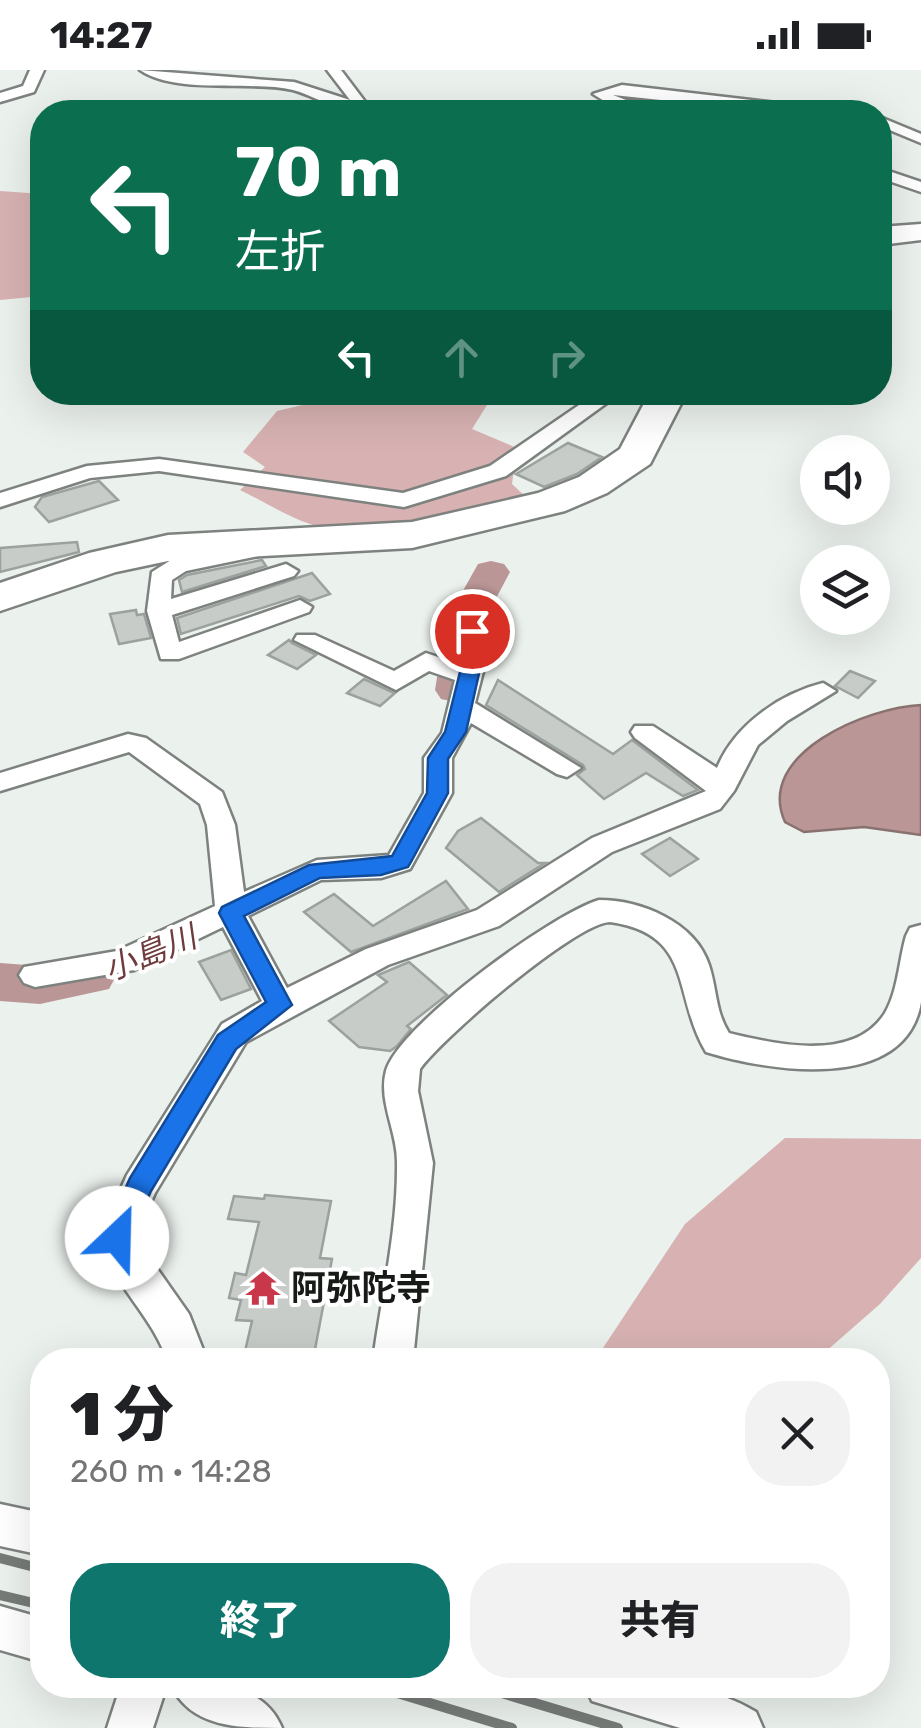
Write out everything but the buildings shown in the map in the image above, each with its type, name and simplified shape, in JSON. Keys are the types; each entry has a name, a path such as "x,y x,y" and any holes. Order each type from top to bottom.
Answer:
{"highway":[{"path":"892,235 917,232"},
{"path":"0,598 136,554 194,544 278,556 412,535 573,494 614,473 636,456 662,405"}],"street":[{"path":"0,98 29,89 37,70"},
{"path":"147,70 166,76 294,86 334,100"},
{"path":"334,70 357,100"},
{"path":"610,76 727,100"},
{"path":"611,100 600,94 612,89 714,100"},
{"path":"892,126 921,139"},
{"path":"892,177 921,187"},
{"path":"0,500 87,472 158,465 336,493 411,499 507,466 594,405"},
{"path":"278,556 254,550 167,570 160,577 159,611 170,654 300,607"},
{"path":"159,611 278,556"},
{"path":"35,975 123,962 162,940 230,913 317,870 381,868 400,862 438,793 438,758 456,732 473,660 472,631"},
{"path":"306,640 396,682 426,660 567,768"},
{"path":"183,1348 175,1326 121,1251 117,1238 140,1186 227,1042 280,1005 377,957 488,918 580,856 710,802 721,794 736,752 766,719 823,691"},
{"path":"644,732 723,785"},
{"path":"0,782 116,746 136,744 212,799 221,825 230,913 280,1005"},
{"path":"394,1348 415,1162 404,1117 402,1075 412,1052 469,999 587,914 616,912 655,926 684,946 694,964 704,1016 718,1043 751,1052 848,1055 876,1043 898,1020 921,936"},
{"path":"0,1524 30,1531"},
{"path":"0,1628 30,1637"},
{"path":"130,1728 140,1698"},
{"path":"214,1698 259,1728"},
{"path":"655,1698 720,1716 740,1728"}],"shaded area":[{"path":"0,191 30,193 30,297 0,300"},
{"path":"303,405 487,405 472,429 517,448 512,484 527,498 480,511 387,527 331,528 301,521 240,490 265,467 243,452 277,411"},
{"path":"921,705 921,835 864,827 804,832 785,822 780,797 786,775 801,755 822,738 873,714"},
{"path":"785,1138 921,1139 921,1258 880,1304 830,1348 603,1348 685,1224"}],"waterway":[{"name":"小島川","path":"455,690 465,621 491,572"},
{"name":"小島川","path":"0,982 40,985 91,976"}],"railway":[{"path":"0,1558 30,1566"},
{"path":"0,1595 30,1602"},
{"path":"414,1698 512,1728"},
{"path":"518,1698 618,1728"}],"place":[{"name":"阿弥陀寺","path":"263,1288"}],"route":[{"path":"117,1238 140,1186 227,1042 234,1033 280,1005 230,913 317,870 338,866 381,868 400,862 438,793 438,758 459,723 460,704 473,660 472,631"}]}
